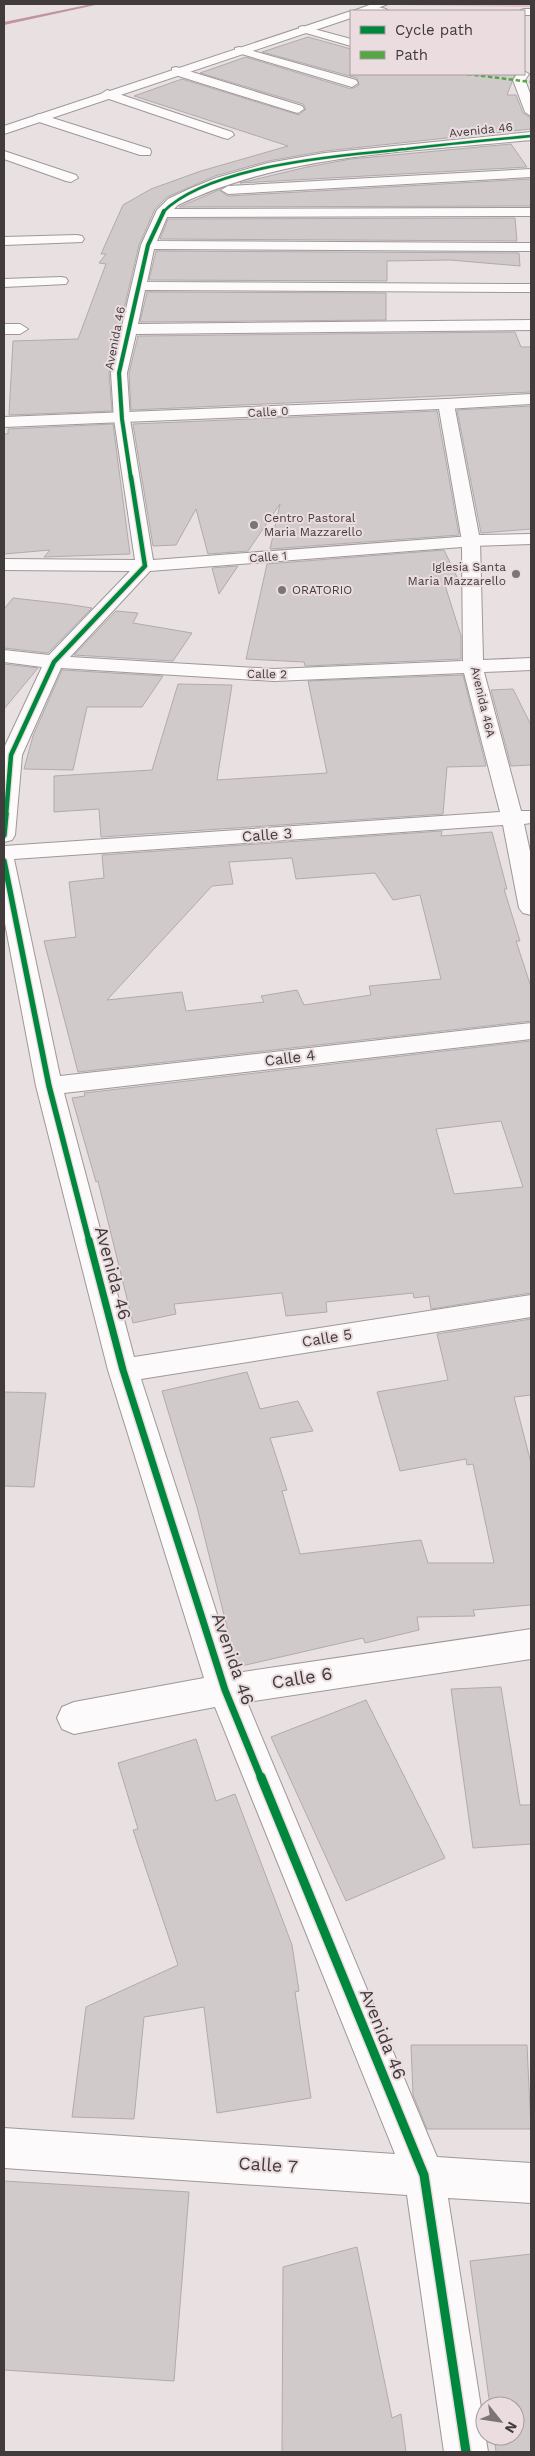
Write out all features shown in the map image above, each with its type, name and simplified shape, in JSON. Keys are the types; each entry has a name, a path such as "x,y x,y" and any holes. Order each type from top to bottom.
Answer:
{"street":[{"path":"363,10 383,4"},
{"path":"370,8 378,10"},
{"path":"4,130 350,14"},
{"path":"303,29 350,43"},
{"path":"239,50 352,83"},
{"path":"176,71 298,109"},
{"path":"522,75 519,80 531,112"},
{"path":"107,94 228,135"},
{"path":"40,118 145,152"},
{"name":"Avenida 46","path":"145,566 122,419 119,373 137,286 148,245 162,213 174,202 194,192 221,181 268,167 325,157 531,136"},
{"path":"4,155 71,178"},
{"path":"194,192 531,173"},
{"path":"162,213 531,212"},
{"path":"4,241 77,239"},
{"path":"148,245 531,248"},
{"path":"4,283 61,280"},
{"path":"137,286 531,288"},
{"path":"128,329 531,325"},
{"path":"4,329 20,329"},
{"name":"Calle 0","path":"4,422 122,419 531,399"},
{"name":"Avenida 46A","path":"446,404 471,541 473,668 522,817 531,908"},
{"name":"Calle 1","path":"4,564 145,566 471,541 531,539"},
{"path":"4,835 11,755 54,662 145,566"},
{"name":"Calle 2","path":"4,656 54,662 274,675 473,668 531,664"},
{"name":"Calle 3","path":"4,853 522,817"},
{"name":"Avenida 46","path":"4,861 50,1086 123,1370 226,1690 424,2176 466,2452"},
{"name":"Calle 4","path":"50,1086 531,1031"},
{"name":"Calle 5","path":"123,1370 531,1306"},
{"name":"Calle 6","path":"74,1718 226,1690 531,1644"},
{"name":"Calle 7","path":"4,2148 531,2183"}],"shaded area":[{"path":"531,4 531,7 397,5"}],"building":[{"path":"308,37 350,49 350,75 515,75 507,95 516,95 523,113 531,118 531,129 325,151 268,161 215,176 167,197 155,209 139,245 109,373 112,411 9,415 13,341 78,339 106,264 99,263 106,254 101,254 123,205 151,189 201,171 288,146 134,96 182,79 299,115 306,109 303,104 200,73 246,57 351,89 359,85 357,78 262,52"},
{"path":"511,144 527,167 240,183 351,159"},
{"path":"531,179 531,206 179,207 219,190 228,196"},
{"path":"515,218 517,241 160,239 168,219"},
{"path":"156,251 519,253 520,266 450,260 387,261 387,281 149,280"},
{"path":"147,292 386,293 386,320 140,322"},
{"path":"515,332 521,347 531,347 531,392 131,410 129,373 138,336"},
{"path":"531,406 531,529 481,533 457,410"},
{"path":"437,411 459,535 270,549 280,504 248,551 208,554 196,509 176,545 153,546 133,424"},
{"path":"113,424 130,554 44,557 50,550 4,554 4,434 8,434 8,429"},
{"path":"444,550 459,581 444,582 461,636 461,659 305,666 304,662 246,659 267,564"},
{"path":"238,566 219,594 212,568"},
{"path":"13,598 92,608 48,653 4,648 4,609"},
{"path":"116,611 138,613 133,623 192,633 173,661 74,655"},
{"path":"4,664 38,668 4,709"},
{"path":"62,670 163,676 142,707 87,707 73,770 24,769 33,736"},
{"path":"463,675 486,766 447,767 443,814 101,837 99,809 54,812 54,776 152,770 178,684 232,685 217,780 327,773 308,681"},
{"path":"513,689 531,725 531,765 511,766 491,690"},
{"path":"442,831 441,836 492,832 507,889 504,889 520,941 516,941 531,987 531,1021 78,1072 44,941 76,937 69,882 104,878 102,855","holes":["292,858 296,879 375,873 393,900 420,895 441,979 369,986 371,995 304,1005 297,990 261,996 264,1002 186,1011 182,992 107,1000 212,886 233,884 229,862"]},
{"path":"531,1041 531,1293 431,1309 429,1296 414,1298 413,1293 326,1302 327,1312 286,1316 282,1293 174,1304 176,1314 133,1323 98,1181 96,1182 72,1098 85,1096 84,1093","holes":["501,1121 523,1187 454,1194 436,1129"]},
{"path":"531,1319 531,1395 514,1397 531,1463 531,1605 473,1610 475,1616 417,1617 419,1630 365,1643 363,1638 237,1667 197,1507 162,1391 247,1372 260,1409 298,1401 313,1431 270,1438 287,1490 282,1491 300,1554 421,1540 428,1563 494,1563 473,1464 467,1465 466,1459 400,1471 377,1392 448,1380 437,1334"},
{"path":"4,1392 46,1393 34,1487 4,1486"},
{"path":"501,1687 520,1805 531,1805 531,1844 473,1848 451,1689"},
{"path":"366,1700 445,1858 346,1901 271,1737"},
{"path":"196,1739 216,1801 235,1794 292,1945 299,1991 295,1992 311,2098 217,2113 204,2007 144,2017 134,2119 72,2117 86,2007 178,1965 133,1830 138,1829 118,1763"},
{"path":"411,2045 527,2045 531,2129 427,2129 413,2095"},
{"path":"4,2181 189,2192 174,2381 4,2370"},
{"path":"357,2247 392,2418 401,2414 406,2452 282,2452 283,2267"},
{"path":"531,2254 531,2452 496,2452 495,2446 525,2446 525,2396 489,2396 470,2261"}],"waterway":[{"path":"4,24 98,4"}],"marked path":[{"path":"475,75 531,82"}],"cycle path":[{"path":"4,835 11,755 54,662 145,566 122,419 119,373 148,245 162,213 173,202 194,192 221,181 268,167 325,157 531,136"},
{"path":"4,861 49,1086 123,1370 225,1690 424,2175 466,2452"}],"place":[{"name":"Centro Pastoral Maria Mazzarello","path":"254,525"},
{"name":"Iglesia Santa Maria Mazzarello","path":"516,574"},
{"name":"ORATORIO","path":"282,590"}]}
